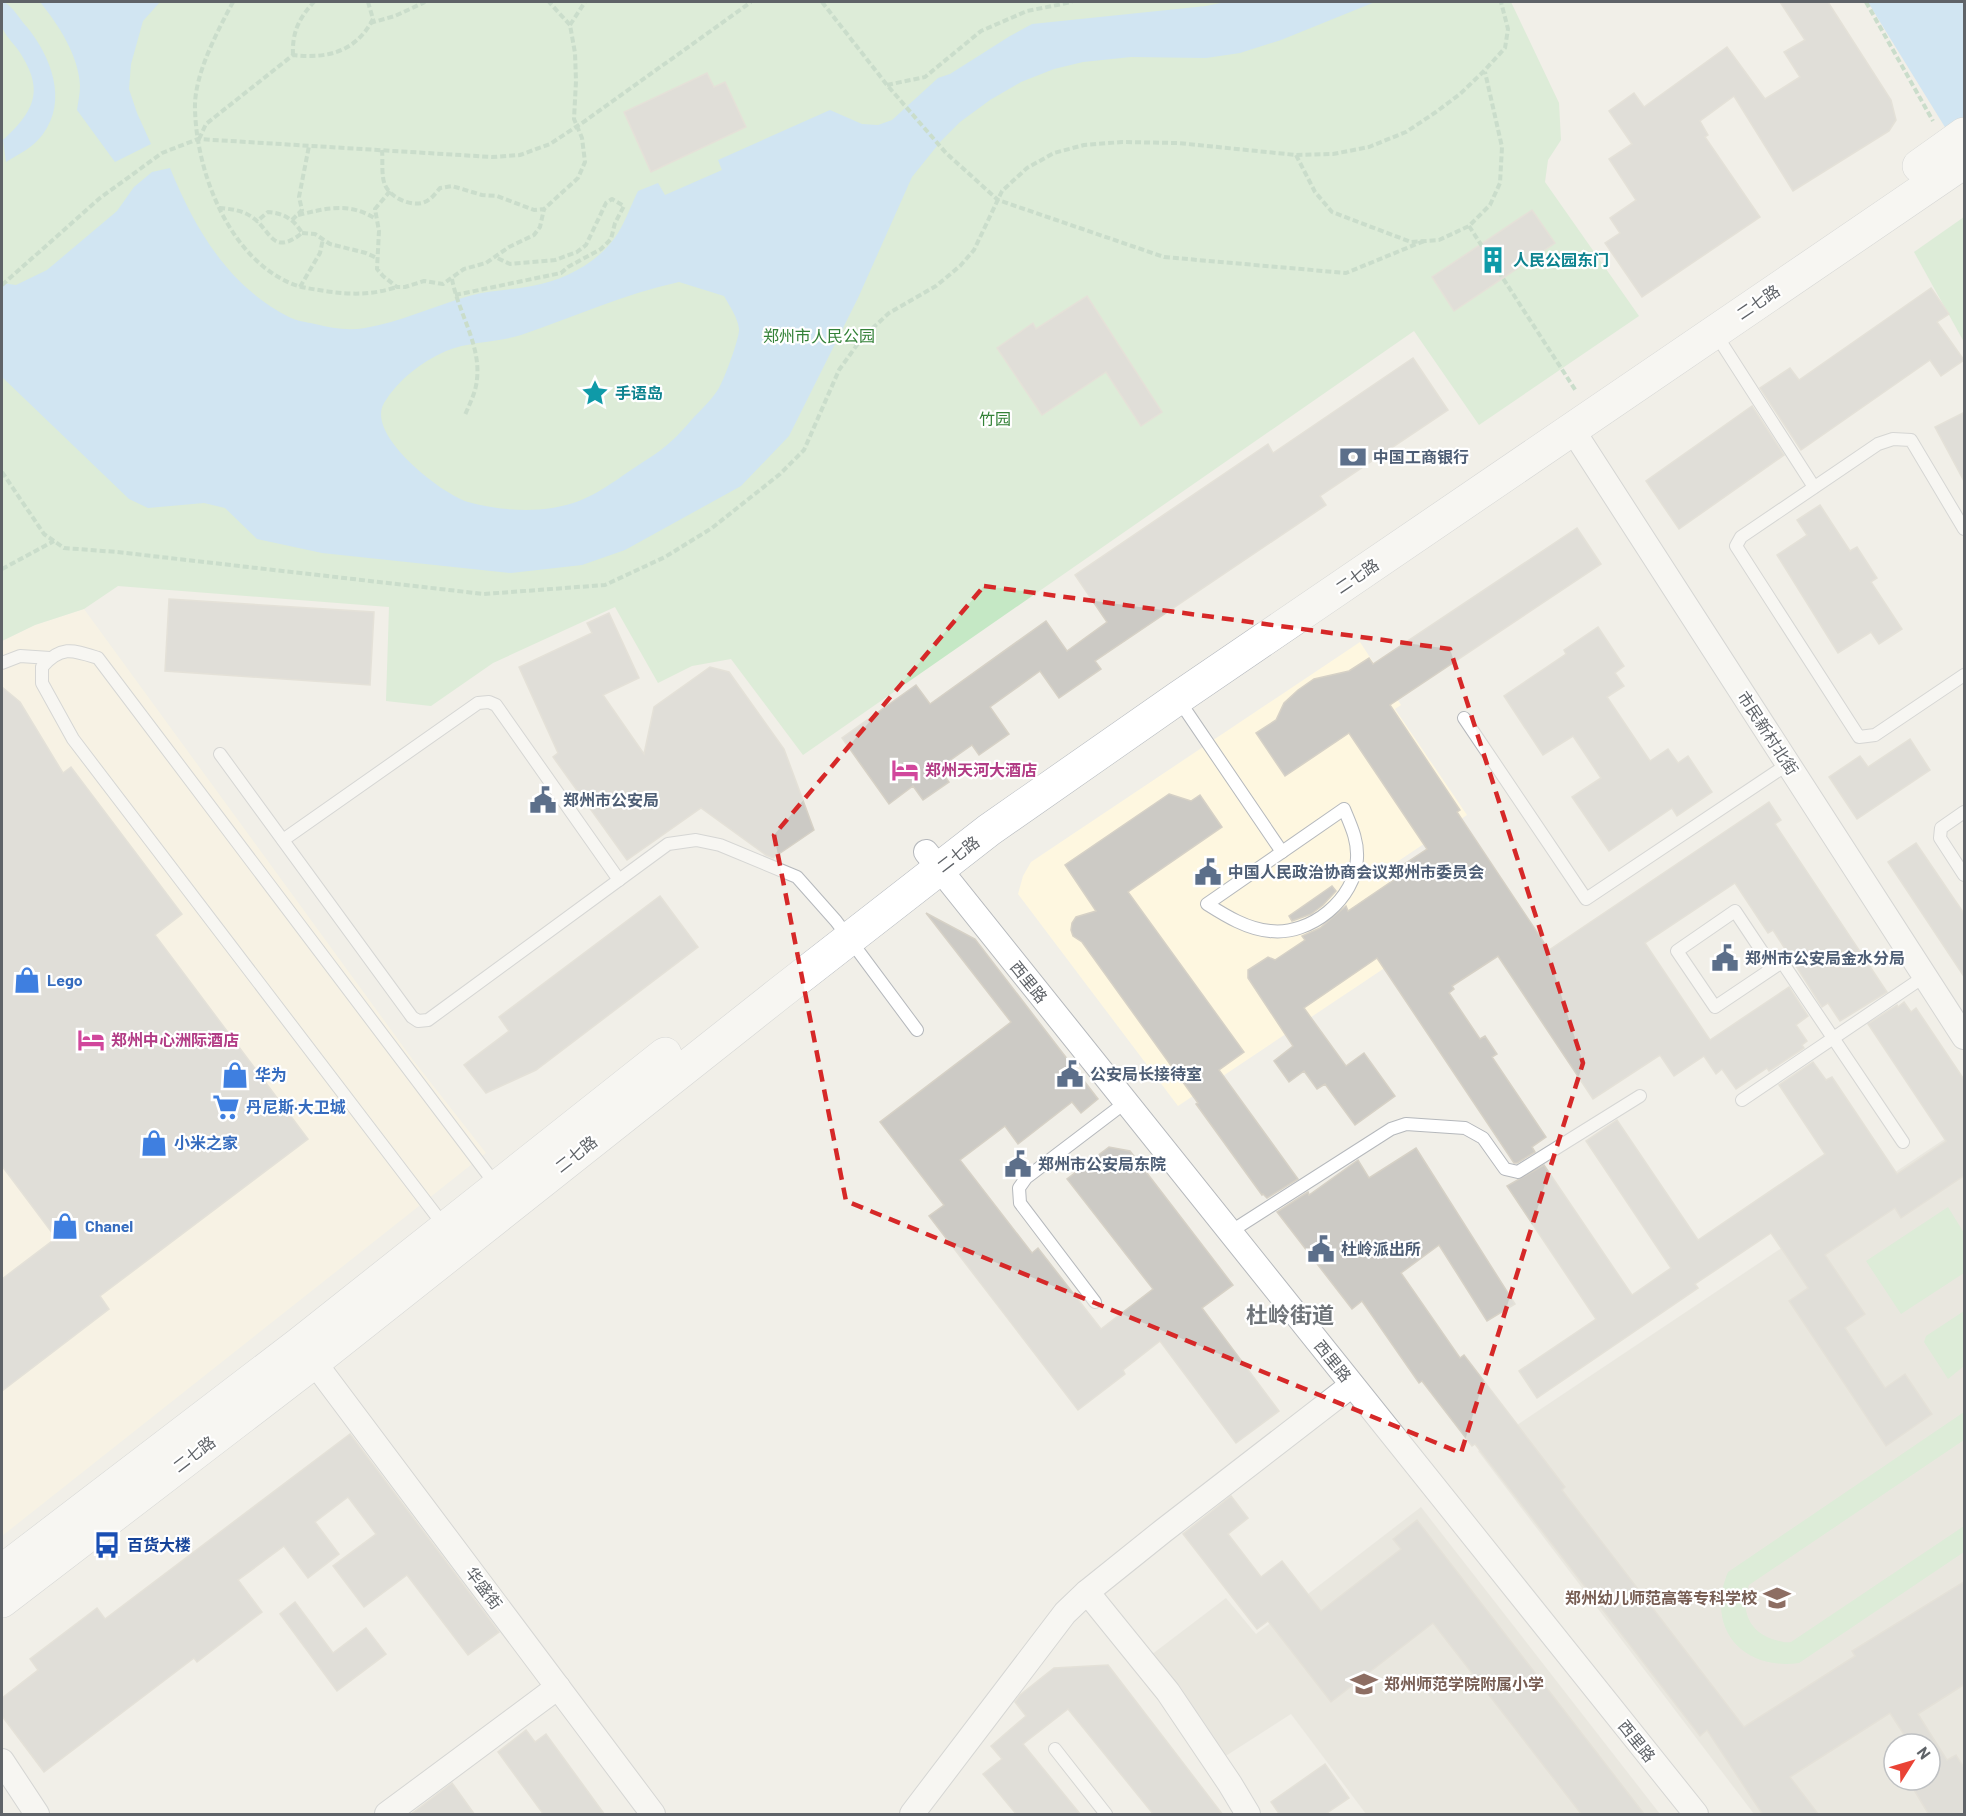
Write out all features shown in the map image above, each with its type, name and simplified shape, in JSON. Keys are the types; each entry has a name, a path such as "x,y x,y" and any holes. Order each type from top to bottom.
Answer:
{"main road":[{"name":"二七路","path":"2,1571 299,1344 497,1187 842,930 932,860 975,814 1119,712 1576,414 1714,332 1959,152"},
{"name":"二七路","path":"932,860 989,830 1178,699 1576,414 1959,152"},
{"name":"二七路","path":"2,1601 314,1362 842,930"}],"street":[{"name":"市民新村北街","path":"1576,414 1788,764 1965,1037"},
{"name":"西里路","path":"932,860 1696,1815"},
{"name":"华盛街","path":"314,1362 653,1815"},
{"path":"912,1815 1065,1613 1087,1592 1163,1531 1352,1385"},
{"path":"1087,1592 1168,1692 1248,1815"},
{"path":"387,1815 558,1687"},
{"path":"2,1761 38,1815"}],"lane":[{"path":"1714,332 1814,487"},
{"path":"1965,529 1911,440 1893,439 1878,444 1814,487 1741,537 1736,546 1859,736 1875,735 1965,675"},
{"path":"445,1228 73,739 42,683 42,667 50,658 59,651 81,652 98,658 497,1187"},
{"path":"2,663 20,656 50,658"},
{"path":"1178,699 1282,852"},
{"path":"283,840 478,703 489,702 496,705 619,880"},
{"path":"1464,718 1586,900 1788,764"},
{"path":"220,753 412,1017 418,1021 428,1020 668,844 696,840 720,845 796,877 842,930 917,1030"},
{"path":"1344,809 1357,840 1357,861 1351,883 1336,905 1314,922 1289,931 1270,931 1234,921 1207,904 1244,878 1282,852 1344,809"},
{"path":"1965,812 1941,828 1940,838 1965,875"},
{"path":"1773,968 1735,911 1677,951 1714,1007 1773,968 1782,962 1903,1142"},
{"path":"1742,1100 1925,976"},
{"path":"1230,1232 1391,1129 1406,1124 1465,1128 1483,1138 1505,1169 1518,1172 1640,1096"},
{"path":"1095,1302 1020,1203 1019,1188 1026,1178 1126,1102"},
{"path":"1055,1749 1106,1815"}],"path":[{"path":"233,2 216,33 198,87 194,106 198,140 204,168 218,207 249,253 275,275 300,287 358,295 424,282 442,284 464,269 486,264 509,247 534,235 540,227 544,208"},
{"path":"293,55 292,39 297,26 305,11 314,2"},
{"path":"198,140 206,124 293,55 328,56 347,48 372,19 368,2"},
{"path":"370,23 395,16 425,2"},
{"path":"382,150 385,184 395,197 410,203 423,203 433,197 440,188 452,186 482,195 504,198 534,210 544,208 578,178 585,162 582,138 574,119 575,53 570,25 549,2"},
{"path":"570,25 585,2"},
{"path":"3,282 100,198 162,153 198,140 492,157 520,155 550,144 751,2"},
{"path":"822,2 887,85 946,153 998,200 1164,258 1347,273 1424,241"},
{"path":"887,85 925,77 981,32 1009,19 1027,11 1072,2"},
{"path":"2,472 44,534 64,548 484,594 605,585 665,557 703,534 780,474 804,450 839,370 862,338 889,313 936,286 960,266 974,250 1002,191 1027,168 1054,153 1084,145 1122,142 1178,143 1296,155 1333,154 1369,147 1406,132 1436,112 1484,71 1505,48 1508,29 1501,2"},
{"path":"1866,2 1959,152"},
{"path":"1296,155 1315,192 1332,212 1411,242 1439,240 1469,226 1490,205 1500,183 1502,147 1484,71"},
{"path":"292,220 302,210 299,197 309,146"},
{"path":"390,191 375,209 379,231 377,268 383,276 397,286"},
{"path":"456,297 561,273 601,249 611,239 615,223 624,206 612,199 606,203 586,245 567,256 555,260 510,264 495,257"},
{"path":"218,207 241,211 254,218 271,239 284,243 302,233 315,234 341,248 366,253 377,258"},
{"path":"298,215 347,207 362,211 376,220"},
{"path":"256,222 267,212 277,212 297,224 302,233"},
{"path":"1469,226 1576,414"},
{"path":"300,287 320,253 323,239"},
{"path":"452,279 456,297 477,354 478,378 465,415"},
{"path":"2,569 54,541"}],"highlighted area":[{"path":"984,586 1450,649 1583,1063 1461,1453 846,1201 774,835"}],"shaded area":[{"name":"丹尼斯·大卫城","path":"84,609 413,1060 486,1153 2,1536 2,641 35,625"},
{"name":"中国人民政治协商会议郑州市委员会","path":"1360,642 1401,705 1395,709 1467,815 1388,868 1434,935 1178,1106 1018,894 1023,876 1031,862"},
{"name":"郑州幼儿师范高等专科学校","path":"1964,1126 1964,1814 1754,1814 1478,1451"},
{"name":"郑州师范学院附属小学","path":"1421,1507 1660,1814 1366,1814 1291,1714 1221,1759 1151,1655 1226,1598 1256,1634"}],"green space":[{"name":"郑州市人民公园","path":"2,2 1511,2 1559,103 1561,140 1548,160 1545,182 1639,316 1479,425 1414,331 803,755 731,659 692,666 658,683 615,607 493,663 431,706 386,701 389,607 118,586 84,609 35,625 2,641"},
{"path":"1964,217 1964,342 1914,252"},
{"path":"1948,1207 1964,1233 1964,1273 1901,1314 1866,1261"},
{"path":"1964,1311 1964,1366 1948,1379 1924,1342 1926,1336"},
{"path":"1964,1412 1964,1440 1749,1585 1745,1602 1748,1618 1764,1635 1779,1641 1791,1642 1964,1526 1964,1552 1799,1663 1778,1664 1760,1660 1745,1652 1733,1641 1725,1627 1721,1611 1722,1592 1728,1572"}],"water":[{"path":"2,2 9,5 36,39 49,65 55,93 50,121 43,134 31,146 6,162 3,140 28,111 34,92 29,69 3,29"},
{"path":"40,2 160,2 143,21 131,64 129,89 151,144 115,162 77,110 80,86 76,63 60,30"},
{"path":"1226,2 1375,2 1281,40 1240,53 1206,58 1131,57 1083,62 1054,69 1021,82 990,100 960,122 941,141 912,177 858,298 789,436 741,486 625,550 582,565 511,573 322,553 257,539 225,508 204,503 148,508 129,499 2,377 2,283 16,285 47,270 117,211 134,187 152,172 170,168 191,213 216,254 248,289 267,304 298,320 340,329 365,328 484,292 532,286 569,274 602,253 621,228 638,191 658,183 665,195 722,170 718,160 830,110 862,124 878,125 892,120 938,78 950,74 1032,24","holes":["679,282 724,296 739,329 731,359 717,392 664,448 592,495 573,503 527,510 503,509 468,502 441,488 425,476 409,462 385,431 381,416 384,403 396,387 411,372 446,351 464,345 521,335 619,299"]},
{"path":"1868,2 1964,2 1964,158 1877,17"}],"building":[{"path":"1780,2 1828,2 1891,100 1896,120 1889,131 1793,191 1734,96 1700,121 1708,135 1705,137 1760,217 1642,297 1605,243 1620,233 1610,218 1636,200 1609,159 1632,144 1609,111 1634,93 1644,107 1727,47 1765,99 1800,77 1784,52 1805,40"},
{"path":"707,73 714,87 725,82 746,127 651,172 624,112"},
{"name":"人民公园东门","path":"1532,210 1555,243 1454,311 1432,277"},
{"path":"1931,288 1949,314 1937,322 1964,360 1941,376 1930,360 1801,450 1760,388 1790,368 1799,380"},
{"path":"1087,296 1162,412 1141,426 1106,372 1042,415 997,348 1033,323 1036,329"},
{"path":"1413,358 1448,410 1320,496 1326,505 1095,661 1101,669 1059,698 1040,671 990,707 1009,734 979,755 972,745 939,768 949,782 923,800 913,786 889,804 842,738 916,685 930,704 1046,621 1067,651 1107,622 1075,575 1268,444 1273,453"},
{"path":"1752,406 1784,455 1679,529 1646,481"},
{"path":"1965,412 1965,483 1935,427"},
{"path":"1820,505 1850,551 1857,547 1877,578 1871,582 1902,629 1879,644 1871,632 1838,653 1777,555 1807,535 1797,520"},
{"path":"1577,528 1601,564 1390,705 1460,810 1457,812 1549,950 1769,802 1781,820 1775,824 1887,992 1840,1021 1828,1003 1822,1007 1773,930 1768,933 1735,883 1645,943 1710,1040 1789,987 1808,1016 1796,1025 1807,1041 1802,1045 1804,1048 1769,1071 1767,1068 1736,1089 1722,1069 1716,1074 1704,1056 1674,1076 1660,1055 1593,1099 1498,956 1452,986 1454,989 1449,993 1480,1039 1485,1036 1497,1054 1492,1057 1546,1137 1532,1147 1535,1152 1514,1163 1377,958 1304,1008 1346,1066 1364,1053 1395,1096 1355,1125 1325,1084 1317,1089 1304,1071 1289,1082 1274,1061 1293,1046 1248,978 1248,970 1268,957 1275,960 1305,940 1302,936 1320,928 1346,906 1348,911 1398,877 1394,871 1427,849 1349,733 1285,776 1256,733 1276,720 1284,703 1314,679 1349,671 1369,658 1373,664"},
{"path":"169,599 374,612 370,685 165,671"},
{"path":"609,613 639,678 603,695 644,754 654,707 710,667 729,672 784,749 814,830 773,858 701,808 627,860 553,757 558,753 519,667 592,633 587,623"},
{"path":"1598,627 1624,666 1615,673 1624,686 1607,697 1650,761 1668,749 1678,763 1688,756 1712,792 1677,816 1672,808 1609,851 1572,797 1601,778 1573,736 1543,755 1504,696 1566,654 1564,650"},
{"path":"2,687 20,702 63,773 71,767 182,914 155,935 308,1139 100,1296 109,1309 2,1391 2,1279 56,1238 2,1166"},
{"path":"1910,739 1930,770 1857,819 1829,777 1860,756 1868,767"},
{"path":"1169,794 1191,801 1200,795 1222,827 1128,892 1244,1052 1219,1070 1298,1179 1267,1198 1262,1195 1082,942 1073,936 1071,930 1076,917 1096,911 1065,865"},
{"path":"1916,843 1965,915 1965,978 1888,862"},
{"path":"1332,886 1336,891 1323,905 1311,914 1292,921 1289,916"},
{"path":"660,896 698,947 536,1070 486,1093 464,1065 509,1031 499,1017"},
{"path":"926,913 975,939 1098,1099 1081,1113 1072,1102 1018,1144 1005,1126 960,1160 1032,1253 1038,1248 1101,1329 1153,1289 1067,1179 1109,1147 1130,1151 1233,1285 1202,1308 1279,1411 1236,1443 1160,1341 1123,1370 1125,1374 1078,1410 929,1216 944,1205 880,1122 1011,1022"},
{"path":"1904,1002 1911,1012 1916,1008 1965,1081 1965,1175 1901,1218 1895,1208 1825,1255 1865,1314 1845,1328 1885,1388 1905,1374 1932,1414 1886,1446 1789,1301 1808,1288 1771,1233 1695,1284 1698,1288 1537,1398 1519,1371 1596,1319 1507,1186 1544,1165 1632,1295 1671,1268 1586,1141 1617,1120 1698,1240 1825,1154 1779,1085 1813,1062 1826,1080 1832,1077 1897,1174 1946,1141 1868,1024"},
{"path":"1416,1148 1515,1304 1487,1321 1439,1245 1401,1273 1460,1358 1464,1355 1565,1487 1562,1490 1744,1727 1855,1656 1852,1651 1965,1581 1965,1684 1918,1714 1929,1732 1902,1732 1890,1713 1790,1777 1819,1815 1763,1815 1707,1730 1700,1736 1475,1444 1472,1446 1422,1381 1419,1383 1362,1301 1352,1309 1277,1212 1308,1192 1309,1195 1358,1160 1369,1178"},
{"path":"350,1434 499,1632 468,1655 407,1575 364,1607 333,1566 376,1534 348,1497 315,1522 339,1554 308,1578 284,1546 238,1580 262,1612 197,1662 194,1658 44,1772 2,1716 2,1698 38,1670 30,1659 97,1608 105,1619"},
{"path":"1231,1496 1248,1518 1228,1534 1261,1577 1282,1561 1321,1611 1401,1549 1393,1539 1417,1520 1645,1815 1582,1815 1433,1623 1331,1702 1268,1621 1257,1629 1183,1534"},
{"path":"295,1602 333,1653 366,1628 386,1654 337,1691 280,1614"},
{"path":"1108,1665 1223,1815 1154,1815 1068,1709 1023,1744 1081,1815 1017,1815 983,1774 1002,1759 991,1746 1026,1716 1015,1702 1020,1695 1054,1668"},
{"path":"526,1730 535,1742 546,1734 605,1815 544,1815 498,1752"},
{"path":"1942,1752 1947,1760 1956,1755 1965,1769 1965,1815 1929,1815 1915,1792 1942,1792"},
{"path":"1325,1764 1349,1798 1324,1815 1280,1815 1271,1802"},
{"path":"452,1783 475,1815 410,1815"}],"place":[{"name":"人民公园东门","path":"1493,260"},
{"name":"手语岛","path":"595,393"},
{"name":"中国工商银行","path":"1353,457"},
{"name":"郑州天河大酒店","path":"905,770"},
{"name":"郑州市公安局","path":"543,800"},
{"name":"中国人民政治协商会议郑州市委员会","path":"1208,872"},
{"name":"郑州市公安局金水分局","path":"1725,958"},
{"name":"Lego","path":"27,980"},
{"name":"郑州中心洲际酒店","path":"91,1040"},
{"name":"公安局长接待室","path":"1070,1074"},
{"name":"华为","path":"235,1075"},
{"name":"丹尼斯·大卫城","path":"226,1107"},
{"name":"小米之家","path":"154,1143"},
{"name":"郑州市公安局东院","path":"1018,1164"},
{"name":"Chanel","path":"65,1226"},
{"name":"杜岭派出所","path":"1321,1249"},
{"name":"百货大楼","path":"107,1545"},
{"name":"郑州幼儿师范高等专科学校","path":"1777,1598"},
{"name":"郑州师范学院附属小学","path":"1364,1684"}],"district":[{"name":"杜岭街道","path":"1290,1315"}],"park label":[{"name":"竹园","path":"995,419"}]}
